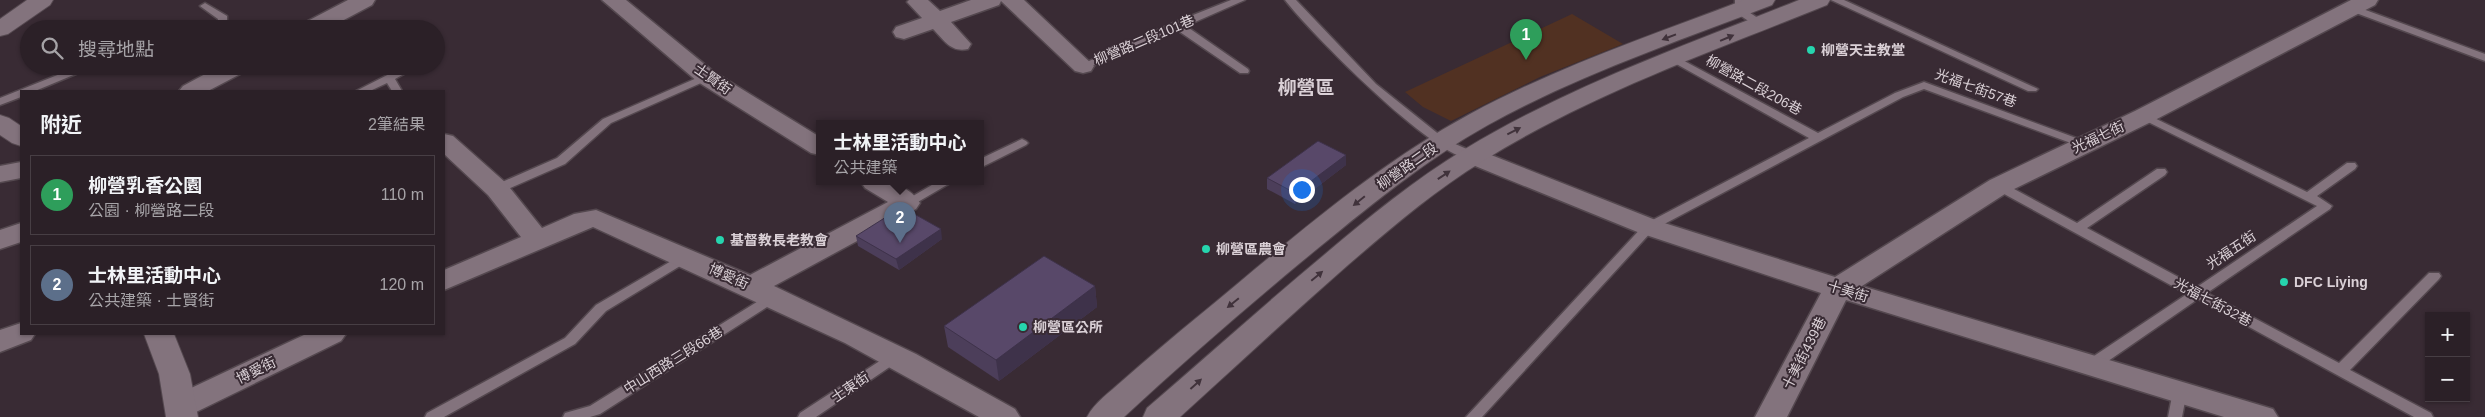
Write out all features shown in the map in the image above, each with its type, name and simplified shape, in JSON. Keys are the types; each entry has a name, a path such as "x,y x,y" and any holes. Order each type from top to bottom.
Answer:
{"street":[{"path":"0,29 42,0"},
{"path":"327,20 364,0"},
{"name":"士賢街","path":"613,0 706,77 816,146"},
{"path":"904,32 992,0"},
{"name":"柳營路二段101巷","path":"1011,0 1083,66"},
{"name":"柳營路二段","path":"1103,417 1175,351 1367,194 1442,142 1487,116 1566,78 1739,5 1764,0"},
{"name":"柳營路二段","path":"1159,417 1302,289 1404,202 1472,156 1509,134 1592,92 1819,0"},
{"path":"918,2 960,44"},
{"name":"光福七街","path":"1838,288 1999,186 2144,116 2360,4"},
{"path":"193,90 221,75"},
{"path":"0,123 20,137"},
{"path":"445,142 497,188 538,241"},
{"name":"十美街","path":"1472,156 1649,227 1838,288 2093,364 2178,404 2262,417"},
{"path":"0,174 20,170"},
{"path":"762,292 907,203 879,185"},
{"name":"博愛街","path":"445,281 583,220 596,218 762,292 895,356 962,391 1004,417"},
{"path":"0,240 20,232"},
{"name":"十美街439巷","path":"1771,417 1838,288"},
{"path":"0,342 20,333"},
{"path":"160,335 168,350 175,374 181,412"},
{"name":"博愛街","path":"181,412 330,335"}],"lane":[{"name":"柳營路二段101巷","path":"1083,66 1240,0"},
{"path":"1290,0 1372,86 1442,142"},
{"path":"1836,0 2032,89"},
{"path":"2360,4 2485,58"},
{"path":"1739,5 1760,24"},
{"path":"205,6 223,18 223,20"},
{"path":"1177,25 1244,71"},
{"name":"柳營路二段206巷","path":"1675,59 1818,138"},
{"path":"29,90 67,75"},
{"path":"364,90 395,75"},
{"path":"497,188 561,161 607,121 706,77"},
{"path":"389,78 396,90"},
{"name":"光福七街57巷","path":"1473,417 1649,227 1924,84 2084,144"},
{"path":"0,102 20,93"},
{"path":"2144,116 2308,197 2351,166"},
{"name":"十美街","path":"1442,142 1472,156"},
{"path":"984,162 1022,143"},
{"path":"2078,228 2162,172"},
{"path":"907,203 940,185"},
{"name":"光福七街32巷","path":"1999,186 2426,417"},
{"name":"光福五街","path":"2093,364 2326,206 2308,197"},
{"path":"432,417 570,341 601,308 685,257"},
{"path":"2340,370 2434,276"},
{"name":"中山西路三段66巷","path":"570,417 595,410 762,292"},
{"name":"士東街","path":"805,417 895,356"}],"shaded area":[{"path":"1572,14 1623,44 1540,77 1451,121 1423,107 1405,92"}],"building":[{"path":"1318,141 1346,155 1295,193 1267,178"},
{"path":"902,207 941,229 896,259 856,236"},
{"path":"1044,256 1095,286 996,360 944,326"}],"place":[{"name":"柳營天主教堂","path":"1811,50"},
{"name":"柳營乳香公園","path":"1526,60"},
{"name":"基督教長老教會","path":"720,240"},
{"name":"士林里活動中心","path":"900,243"},
{"name":"柳營區農會","path":"1206,249"},
{"name":"DFC Liying","path":"2284,282"},
{"name":"柳營區公所","path":"1023,327"}],"district":[{"name":"柳營區","path":"1306,87"}]}
